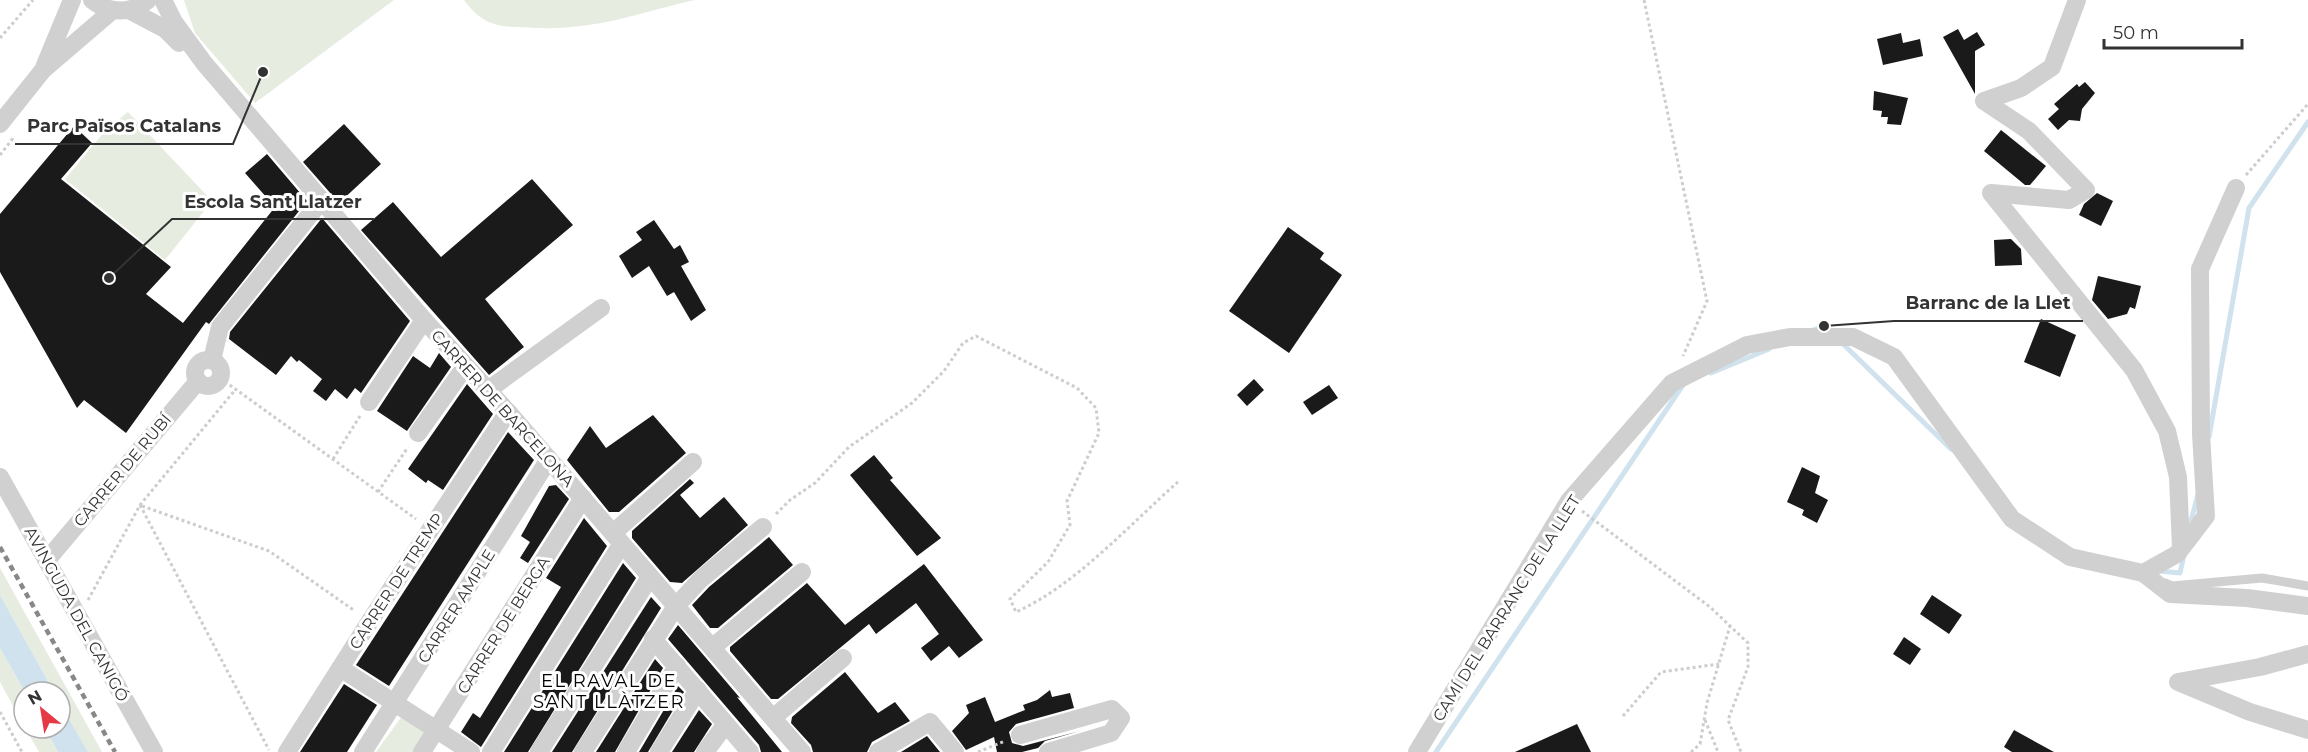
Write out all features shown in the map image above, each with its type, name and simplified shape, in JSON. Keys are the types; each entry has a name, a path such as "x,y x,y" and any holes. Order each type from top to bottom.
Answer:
{"street":[{"path":"43,70 72,0"},
{"name":"CARRER DE BARCELONA","path":"92,0 165,29 184,48 204,63"},
{"path":"0,124 43,70 121,10 148,0"},
{"name":"CARRER DE BARCELONA","path":"164,0 174,22 204,63 321,201 465,367 508,412 802,752"},
{"path":"2076,0 2052,67 2021,88 1984,101 2029,131 2086,190 2069,200 1991,193 2134,370 2162,421 2167,431 2178,477 2181,548"},
{"path":"2236,188 2200,269 2201,434 2206,516 2177,554 2144,573 2170,594 2247,598 2308,606"},
{"path":"212,360 220,327 321,201"},
{"path":"488,390 601,308"},
{"path":"369,402 424,320"},
{"name":"CAMÍ DEL BARRANC DE LA LLET","path":"1417,752 1569,501 1672,383 1747,345 1790,337 1853,337 1894,357 2012,519 2070,557 2144,573"},
{"path":"204,360 212,360 221,368 220,378 210,386 198,381 195,374 197,364 204,360"},
{"path":"418,433 465,367"},
{"name":"CARRER DE RUBÍ","path":"47,560 198,381"},
{"name":"CARRER DE TREMP","path":"287,752 430,527 508,412"},
{"name":"CARRER AMPLE","path":"363,752 549,459"},
{"path":"491,752 617,539 693,462"},
{"name":"AVINGUDA DEL CANIGÓ","path":"0,477 154,752"},
{"name":"CARRER DE BERGA","path":"422,752 583,498"},
{"path":"583,752 676,606 701,579 763,527"},
{"path":"713,647 802,572"},
{"path":"538,752 650,577"},
{"path":"653,639 750,752"},
{"path":"2308,654 2260,667 2178,682 2250,712 2308,730"},
{"path":"774,717 843,658"},
{"path":"626,752 678,666"},
{"path":"340,668 471,752"},
{"path":"659,752 698,690"},
{"path":"1020,735 1112,709 1121,718 1111,733 1048,752"},
{"path":"878,752 930,722 956,752"},
{"path":"705,752 726,724"}],"lane":[{"path":"2144,573 2172,586 2262,578 2308,586"}],"path":[{"path":"0,38 33,0"},
{"path":"1644,0 1707,301 1672,383"},
{"path":"2236,188 2308,104"},
{"path":"763,527 790,500 815,483 849,447 912,403 944,371 963,343 976,336 1077,388 1096,408 1099,433 1067,501 1070,525 1048,562 1010,599 1016,612 1038,602 1064,582 1179,481"},
{"path":"220,378 430,527"},
{"path":"79,617 140,505 235,390"},
{"path":"333,459 369,402"},
{"path":"378,492 418,433"},
{"path":"1569,501 1710,607 1748,643 1748,667 1728,720 1741,752"},
{"path":"140,505 269,551 370,621"},
{"path":"140,505 266,748 271,752"},
{"path":"1691,752 1700,744 1704,718 1730,626"},
{"path":"1623,717 1661,672 1720,663"},
{"path":"0,712 22,752"},
{"path":"1704,718 1718,752"},
{"path":"978,752 1020,735"}],"shaded area":[{"path":"184,0 394,0 255,103 195,33"},
{"path":"464,0 695,0 617,20 559,28 537,28 496,25 488,22 472,10"},
{"path":"128,112 212,201 165,260 65,179 106,130"},
{"path":"0,568 62,680 47,680 0,595"},
{"path":"0,648 18,680 12,680 12,704 0,682"},
{"path":"72,698 102,752 88,752 72,724"},
{"path":"405,712 433,733 420,752 376,752"},
{"path":"32,740 52,740 58,752 39,752"}],"water":[{"path":"0,595 47,680 18,680 0,648"},
{"path":"72,724 88,752 58,752 52,740 72,740"}],"building":[{"path":"1958,29 1964,40 1977,32 1985,45 1975,51 1975,94 1943,37"},
{"path":"1901,33 1903,43 1920,39 1923,56 1883,65 1877,39"},
{"path":"2085,82 2095,93 2082,109 2080,121 2069,120 2058,130 2048,119 2059,109 2054,104 2077,84 2079,87"},
{"path":"1874,91 1908,98 1901,125 1887,124 1888,117 1881,117 1882,111 1873,110"},
{"path":"344,124 381,164 339,203 303,162"},
{"path":"74,126 92,143 61,179 171,267 146,294 183,323 275,207 245,173 267,154 307,201 209,324 206,322 126,433 84,400 77,408 0,272 0,214"},
{"path":"2001,130 2046,166 2030,185 2025,185 1984,151"},
{"path":"532,179 573,225 485,299 524,347 489,375 361,230 393,202 441,257"},
{"path":"2097,193 2113,201 2101,226 2079,215 2084,204"},
{"path":"322,218 410,321 361,393 355,388 347,399 335,389 326,401 313,391 322,379 299,360 297,362 291,356 276,375 229,339 230,332"},
{"path":"654,220 674,249 680,245 689,262 681,266 706,310 691,321 674,292 667,296 649,266 632,278 619,256 642,240 636,232"},
{"path":"1288,227 1324,253 1320,259 1342,275 1289,353 1229,311"},
{"path":"2011,239 2021,249 2022,265 1995,266 1994,240"},
{"path":"2098,276 2141,286 2135,309 2130,307 2127,314 2108,319 2092,300"},
{"path":"2041,319 2076,335 2060,377 2024,362"},
{"path":"439,353 451,367 407,431 377,411 413,356 430,368"},
{"path":"1254,379 1264,390 1247,406 1237,395"},
{"path":"467,384 493,414 443,490 428,480 426,483 408,469"},
{"path":"1329,385 1338,398 1312,415 1303,402"},
{"path":"653,415 686,453 619,512 609,512 567,460 590,426 606,448"},
{"path":"508,432 534,460 389,686 356,665"},
{"path":"874,455 893,478 890,480 941,538 917,556 850,475"},
{"path":"1802,467 1820,476 1815,493 1828,500 1817,523 1802,515 1804,510 1787,502"},
{"path":"690,479 694,483 680,495 700,518 724,497 748,525 682,583 670,582 632,538 632,531"},
{"path":"556,485 569,499 528,563 520,558 530,542 521,536 549,486"},
{"path":"584,518 607,546 481,747 461,732 473,713 480,718 561,587 546,578"},
{"path":"769,537 793,565 718,628 710,628 692,605 709,587"},
{"path":"623,563 636,578 528,752 504,752"},
{"path":"924,564 983,640 959,658 949,646 931,661 921,648 939,634 916,603 876,634 869,624 778,699 771,699 730,651 730,647 807,583 845,625"},
{"path":"1932,595 1962,615 1949,634 1920,614"},
{"path":"651,597 661,608 572,752 552,752"},
{"path":"678,625 782,752 761,752 759,745 668,639"},
{"path":"1904,637 1921,649 1910,665 1893,654"},
{"path":"655,659 663,668 615,752 596,752"},
{"path":"845,672 878,713 895,702 910,721 872,742 867,752 813,752 811,745 791,723 792,717"},
{"path":"344,684 377,705 347,752 300,752"},
{"path":"678,686 684,692 648,752 639,752"},
{"path":"1050,690 1052,697 1070,693 1074,708 1016,724 1009,732 1012,743 1023,746 1080,731 1045,741 1038,748 1022,752 997,752 994,737 966,750 952,731 969,713 966,705 985,697 995,722 1025,710 1023,705 1037,700"},
{"path":"699,710 712,724 694,752 672,752"},
{"path":"1577,724 1591,752 1515,752"},
{"path":"2014,730 2054,752 2012,752 2004,747"},
{"path":"927,736 940,752 901,752"}],"waterway":[{"path":"2209,437 2249,208 2308,122"},
{"path":"1813,330 1824,326 1831,332"},
{"path":"1842,343 1951,449"},
{"path":"1711,373 1769,349"},
{"path":"1436,752 1683,385"},
{"path":"2190,525 2198,494"},
{"path":"2159,571 2180,573 2184,555"}],"railway":[{"path":"0,547 115,752"}],"place":[{"name":"Parc Països Catalans","path":"263,72"},
{"name":"Escola Sant Llatzer","path":"109,278"},
{"name":"Barranc de la Llet","path":"1824,326"}],"district":[{"name":"EL RAVAL DE SANT LLÀTZER","path":"609,691"}]}
